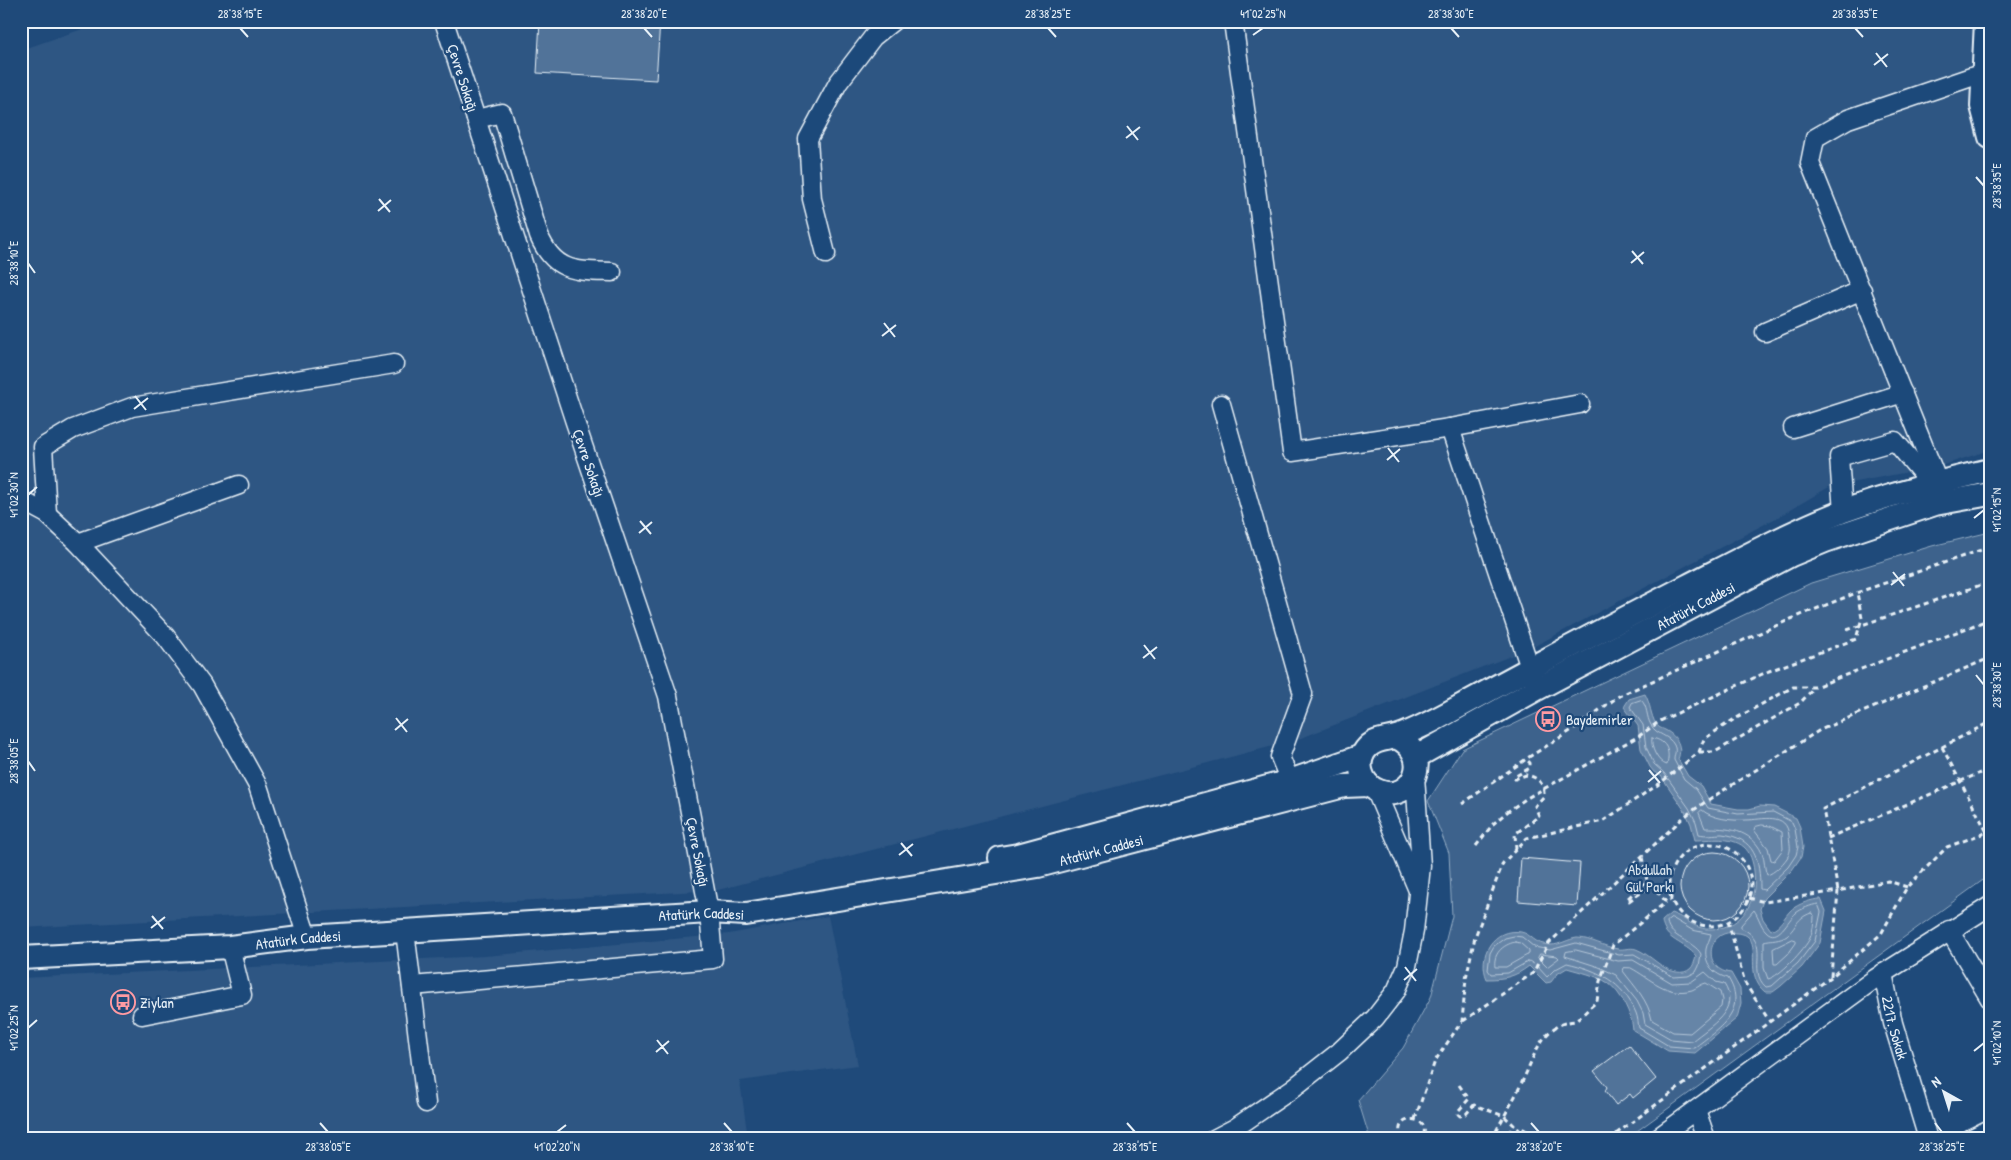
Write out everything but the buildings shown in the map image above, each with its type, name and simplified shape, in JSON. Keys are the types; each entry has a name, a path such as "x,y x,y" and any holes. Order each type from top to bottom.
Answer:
{"main road":[{"path":"1986,21 1982,106 1990,137"},
{"path":"1396,737 1405,741 1412,748 1416,766 1409,785 1400,791 1389,793 1372,787 1363,777 1360,766 1362,756 1368,747 1376,741 1388,737 1396,737 1534,678 1794,532 1843,512 1934,483 1990,470"},
{"name":"Atatürk Caddesi","path":"1416,766 1534,678 1791,555 1824,541 1935,504 1990,494"},
{"path":"709,912 746,902 1018,855 1290,781 1362,756"},
{"name":"Atatürk Caddesi","path":"21,958 230,947 306,937 709,912 746,914 1038,866 1344,786 1372,787"}],"street":[{"name":"Çevre Sokağı","path":"412,986 713,959 709,912 668,696 575,422 444,21"},
{"path":"826,254 812,199 808,139 838,83 873,37 893,21"},
{"path":"1233,21 1292,452 1450,428 1580,404"},
{"path":"1934,483 1904,393 1810,163 1815,138 1848,119 1983,73"},
{"path":"476,119 502,113 539,236 547,252 562,265 574,270 612,272"},
{"path":"1765,332 1862,290"},
{"path":"47,514 43,447 73,429 132,407 394,364"},
{"path":"1793,428 1904,393"},
{"path":"1221,404 1303,694 1280,757 1290,781"},
{"path":"1450,428 1534,678"},
{"path":"1843,512 1838,457 1895,441 1934,483"},
{"path":"78,543 239,485"},
{"path":"21,500 47,514 78,543 166,637 202,685 258,786 306,937"},
{"path":"1214,1139 1235,1128 1292,1089 1339,1052 1375,1018 1396,991 1407,966 1414,931 1421,866 1416,766"},
{"path":"1372,787 1418,889"},
{"path":"1656,1139 1884,973 1949,930 1990,906"},
{"path":"1949,930 1990,999"},
{"path":"405,931 426,1103"},
{"path":"142,1015 242,995 230,947"},
{"name":"2217. Sokak","path":"1884,973 1893,1023 1928,1139"},
{"path":"1696,1110 1706,1139"},
{"path":"1970,1139 1990,1129"}],"path":[{"path":"1462,804 1619,696 1791,619 1856,593 1990,547"},
{"path":"1847,630 1990,582"},
{"path":"1476,846 1493,824 1506,812 1527,798 1639,736 1660,721 1769,671 1856,639 1862,618 1856,593"},
{"path":"1699,752 1715,752 1800,703 1815,688 1990,618"},
{"path":"1415,1119 1435,1061 1462,1021 1532,973 1549,943 1685,816 1820,730 1990,658"},
{"path":"1462,1021 1466,978 1475,936 1503,863 1527,838 1602,821 1659,784 1683,765 1699,752 1704,739 1792,687 1815,688"},
{"path":"1831,977 1838,891 1823,809 1990,722"},
{"path":"1609,1139 1831,977 1881,934 1907,887 1947,847 1988,831 1942,747"},
{"path":"1516,850 1515,834 1539,816 1535,806 1544,796 1544,786 1540,781 1530,776 1515,779 1514,777 1530,768 1530,763 1526,759"},
{"path":"1828,838 1980,773"},
{"path":"1710,845 1728,848 1740,856 1748,868 1751,882 1749,898 1744,909 1734,919 1721,925 1707,926 1693,923 1682,915 1672,899 1670,880 1673,868 1681,857 1691,849 1710,845"},
{"path":"1642,857 1647,881 1627,899 1629,901 1652,885 1666,902"},
{"path":"1749,898 1766,902 1888,881 1907,887"},
{"path":"1492,1139 1523,1080 1534,1052 1552,1029 1565,1022 1576,1021 1597,1001 1600,981 1613,945 1672,899"},
{"path":"1728,921 1745,983 1770,1022"},
{"path":"1459,1085 1468,1099 1458,1114 1460,1116 1466,1114 1474,1105 1504,1116 1514,1126 1508,1134 1509,1139"},
{"path":"1402,1139 1400,1131 1402,1123 1409,1119 1415,1119 1423,1125 1424,1133 1422,1139"},
{"path":"1509,1139 1520,1127 1540,1139"}],"shaded area":[{"path":"106,21 1990,21 1990,450 1940,466 1829,487 1778,517 1531,648 1296,740 718,890 21,928 21,50"},
{"path":"828,916 858,1065 740,1081 748,1139 21,1139 21,978 485,956 729,934"}],"green space":[{"name":"Abdullah Gül Parkı","path":"1990,532 1990,875 1626,1139 1370,1139 1358,1100 1403,1048 1431,997 1452,916 1449,853 1428,801 1462,749 1811,583 1932,546"}],"water":[{"path":"1645,694 1656,724 1676,739 1680,750 1678,759 1688,776 1701,786 1711,804 1738,809 1760,806 1774,807 1796,818 1800,827 1803,847 1801,857 1792,870 1764,898 1760,909 1763,919 1771,930 1780,924 1791,910 1805,902 1821,899 1826,911 1820,943 1802,967 1773,992 1765,992 1755,977 1753,947 1747,936 1739,933 1726,933 1719,937 1711,950 1712,958 1715,965 1721,970 1731,973 1740,989 1741,1003 1737,1018 1695,1053 1668,1051 1633,1030 1628,1011 1617,992 1608,983 1593,976 1567,968 1557,974 1551,982 1546,983 1529,966 1514,975 1499,979 1487,979 1484,970 1486,953 1495,939 1502,934 1521,932 1545,945 1554,945 1577,938 1587,939 1618,949 1634,948 1671,971 1684,972 1690,969 1696,956 1667,933 1662,921 1671,913 1701,928 1718,928 1738,920 1745,913 1750,904 1755,883 1751,858 1744,847 1733,841 1720,839 1695,840 1685,811 1661,776 1650,767 1641,749 1638,726 1624,707 1629,699"}],"place":[{"name":"Baydemirler","path":"1548,719"},
{"name":"Ziylan","path":"123,1002"}]}
